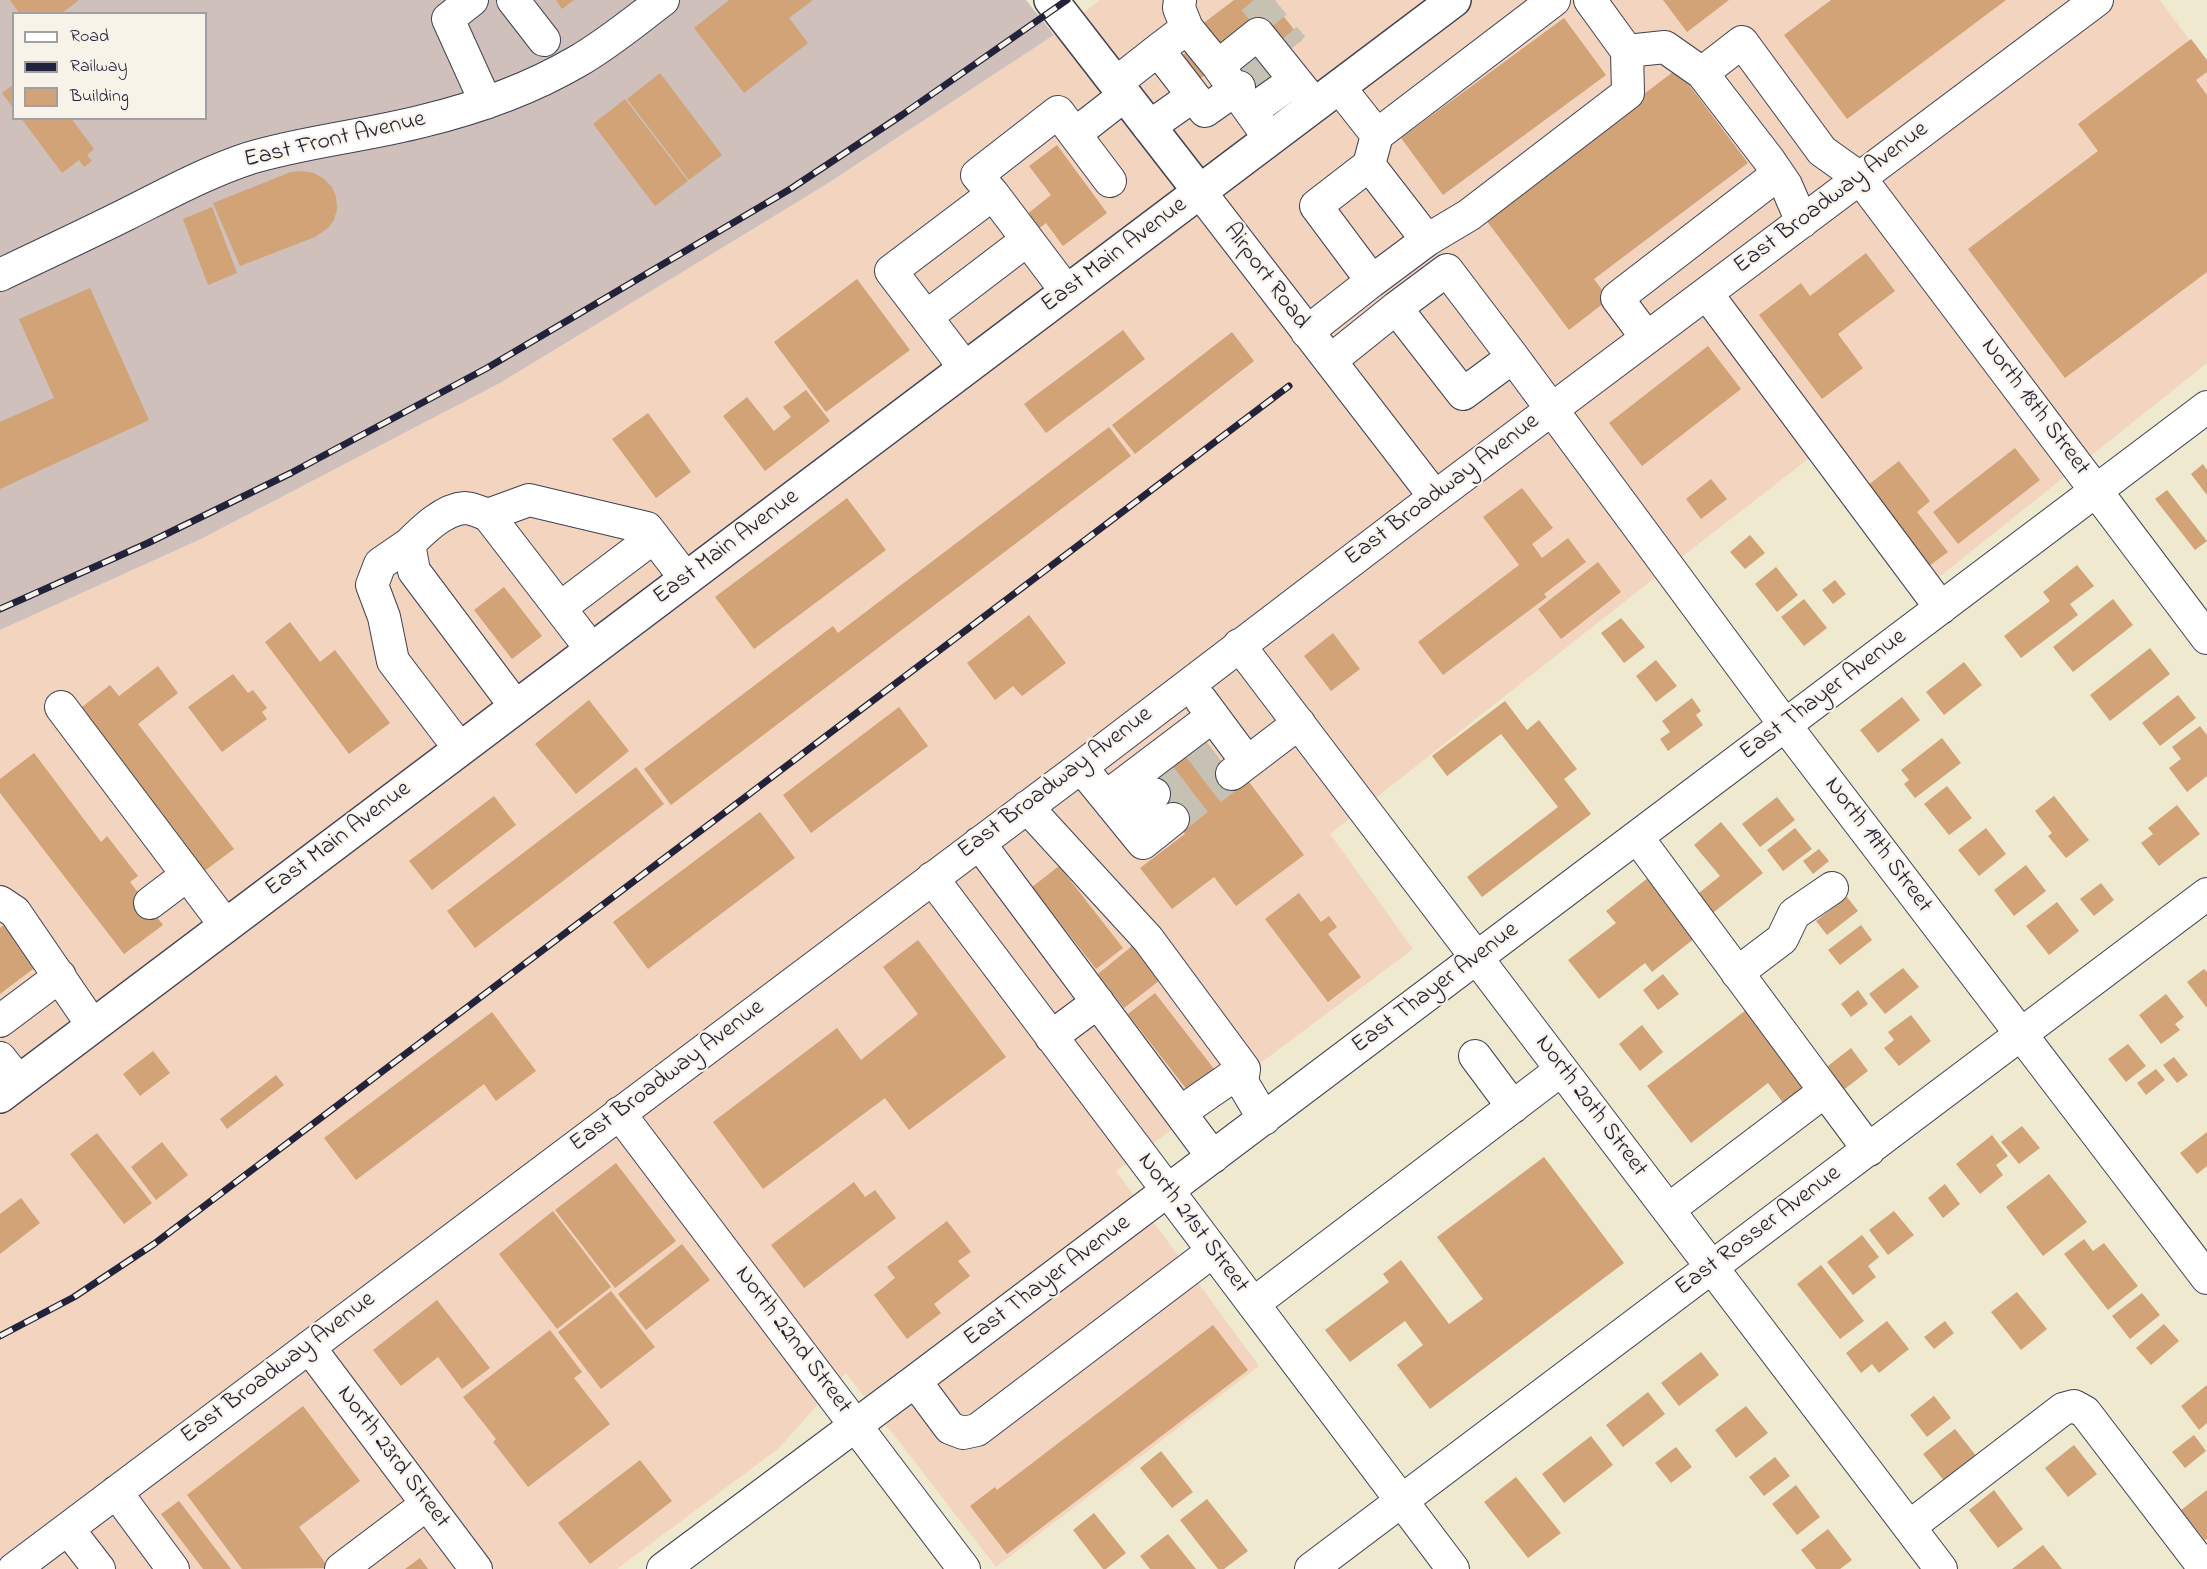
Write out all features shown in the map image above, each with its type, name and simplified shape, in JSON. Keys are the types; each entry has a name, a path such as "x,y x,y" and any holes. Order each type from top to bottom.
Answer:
{"main road":[{"name":"Airport Road","path":"1051,0 1200,192"},
{"name":"East Main Avenue","path":"6,1079 93,1026 1270,139 1298,75 1454,0"}],"street":[{"path":"472,0 448,19 486,103"},
{"path":"513,0 544,40"},
{"name":"East Front Avenue","path":"0,275 186,185 247,159 286,147 422,122 486,103 545,79 579,61 612,39 663,0"},
{"path":"1372,280 1316,206 1369,165 1377,135 1554,0"},
{"path":"1307,332 1372,280 1427,240 1468,215 1628,93 1627,51 1590,0"},
{"name":"East Broadway Avenue","path":"14,1569 2097,0"},
{"path":"965,368 891,271 985,184 1066,123 1120,89 1158,50 1184,14 1270,139"},
{"path":"1236,89 1258,34 1298,75 1377,135"},
{"name":"North 18th Street","path":"1702,73 1742,42 1822,151 1860,178 2207,638"},
{"path":"1627,51 1665,47 1702,73 1786,185 1802,222"},
{"path":"1158,50 1205,111 1236,89 1298,75"},
{"path":"1149,127 1193,96"},
{"path":"1066,123 1110,182"},
{"path":"1369,165 1427,240"},
{"path":"1647,338 1617,298 1778,174"},
{"path":"985,184 1067,292"},
{"name":"Airport Road","path":"1200,192 1435,497"},
{"path":"926,317 1028,240"},
{"name":"North 19th Street","path":"1396,308 1447,270 1785,725 2207,1278"},
{"path":"1651,271 1694,303 1941,608"},
{"path":"1330,361 1396,308 1463,394 1513,357"},
{"name":"East Thayer Avenue","path":"663,1569 1264,1119 2207,407"},
{"path":"488,515 529,500 646,528 686,579"},
{"path":"460,749 393,662 384,617 372,585 380,564 410,544 423,530 442,516 465,508 488,515 592,650"},
{"path":"560,608 654,537"},
{"path":"410,544 414,572 516,707"},
{"name":"North 20th Street","path":"1239,645 1941,1569"},
{"path":"1188,684 1227,748"},
{"path":"61,707 225,926"},
{"path":"1114,808 1227,748 1299,723"},
{"path":"1081,767 1143,843 1173,819"},
{"path":"1114,808 1155,795"},
{"path":"1027,807 1148,939 1244,1070 1236,1080 1181,1113"},
{"path":"1637,837 1869,1150"},
{"path":"979,843 1213,1157"},
{"path":"150,903 187,875"},
{"name":"North 21st Street","path":"932,878 1453,1569"},
{"path":"1737,973 1782,939 1794,914 1832,888"},
{"name":"East Rosser Avenue","path":"1311,1569 2207,894"},
{"path":"0,902 15,912 93,1026"},
{"path":"0,1021 60,976"},
{"path":"1052,1037 1098,1002"},
{"path":"1474,1056 1513,1107"},
{"path":"1253,1304 1562,1070"},
{"path":"1236,1080 1264,1119"},
{"path":"1668,1210 1824,1091"},
{"name":"North 22nd Street","path":"619,1113 964,1569"},
{"path":"915,1381 950,1428 963,1433 977,1430 1213,1251"},
{"name":"North 23rd Street","path":"309,1347 476,1569"},
{"path":"1909,1527 2063,1408 2074,1407 2085,1412 2205,1569"},
{"path":"116,1492 173,1569"},
{"path":"341,1569 427,1504"},
{"path":"68,1529 99,1569"}],"shaded area":[{"path":"0,0 1026,0 1054,35 822,187 500,383 201,539 0,630"},
{"path":"1100,0 2160,0 2207,64 2207,363 1919,593 1812,456 1330,834 1413,949 1116,1171 1259,1366 996,1567 846,1373 779,1448 617,1569 0,1569 0,630 201,539 500,383 822,187 1054,35"}],"building":[{"path":"10,0 79,0 64,12 19,12"},
{"path":"556,0 574,0 562,9"},
{"path":"729,0 813,0 789,18 808,43 744,93 694,28"},
{"path":"1234,0 1271,0 1302,40 1284,54 1224,55 1201,25"},
{"path":"1663,0 1729,0 1687,32"},
{"path":"1831,0 2006,0 1847,119 1784,35"},
{"path":"1564,18 1606,75 1443,195 1401,138"},
{"path":"2191,39 2207,60 2207,72 2196,80 2207,95 2207,272 2065,378 1968,249 2098,151 2078,124"},
{"path":"1249,43 1280,83 1253,104 1222,64"},
{"path":"1193,47 1211,70 1192,85 1174,62"},
{"path":"1677,69 1748,163 1594,279 1609,299 1569,330 1483,216"},
{"path":"660,73 722,155 689,180 627,99"},
{"path":"12,86 12,106 2,93"},
{"path":"625,99 688,181 655,206 593,124"},
{"path":"22,120 72,120 94,149 87,155 92,161 84,167 79,160 62,173"},
{"path":"1057,145 1107,213 1063,246 1046,223 1037,230 1026,215 1051,195 1029,166"},
{"path":"291,172 314,173 332,187 337,209 334,220 328,228 315,237 240,266 213,203"},
{"path":"212,207 237,273 208,285 183,219"},
{"path":"1866,253 1895,291 1838,334 1863,368 1822,399 1759,315 1801,283 1810,296"},
{"path":"857,279 910,350 826,412 774,342"},
{"path":"90,288 149,420 0,489 0,422 54,398 19,319"},
{"path":"1123,330 1145,359 1046,433 1024,404"},
{"path":"1232,332 1254,361 1135,454 1112,425"},
{"path":"1708,346 1741,389 1642,466 1609,423"},
{"path":"806,390 830,421 765,471 723,416 747,397 774,431 791,417 783,407"},
{"path":"648,413 691,472 656,498 612,439"},
{"path":"1109,427 1131,456 671,805 644,769 833,626 838,633"},
{"path":"2015,448 2040,480 1958,544 1933,512"},
{"path":"1899,461 1930,501 1917,512 1948,552 1925,569 1863,489"},
{"path":"2203,464 2207,470 2207,495 2191,474"},
{"path":"1711,479 1727,499 1701,519 1686,499"},
{"path":"1522,488 1553,528 1532,544 1542,558 1568,538 1586,562 1544,594 1547,597 1443,675 1418,642 1519,565 1483,517"},
{"path":"2167,490 2207,541 2195,550 2155,499"},
{"path":"847,498 886,550 754,649 715,597"},
{"path":"1750,535 1765,553 1745,569 1730,552"},
{"path":"1598,562 1621,592 1561,639 1538,609"},
{"path":"2077,565 2094,586 2070,604 2078,615 2021,658 2004,636 2050,601 2043,592"},
{"path":"1776,567 1798,595 1777,612 1755,584"},
{"path":"1835,580 1846,594 1833,604 1822,590"},
{"path":"504,587 542,636 512,659 474,610"},
{"path":"1804,599 1827,628 1804,646 1781,617"},
{"path":"2113,599 2133,625 2073,672 2053,647"},
{"path":"1029,615 1066,663 1022,696 1013,686 995,700 967,663"},
{"path":"1621,618 1645,647 1624,663 1601,633"},
{"path":"290,622 320,662 335,650 390,723 349,754 265,642"},
{"path":"1333,633 1360,669 1331,691 1304,656"},
{"path":"2150,648 2170,674 2110,721 2090,695"},
{"path":"1656,660 1677,686 1656,702 1636,676"},
{"path":"1964,662 1982,685 1944,715 1926,692"},
{"path":"158,666 178,693 138,724 234,849 199,875 77,711 110,685 119,696"},
{"path":"233,674 248,693 253,690 267,708 262,712 267,719 222,752 188,707"},
{"path":"2178,695 2196,718 2160,746 2142,723"},
{"path":"1902,697 1920,720 1878,753 1860,730"},
{"path":"1692,698 1701,711 1696,715 1703,725 1668,751 1660,739 1670,732 1662,721"},
{"path":"589,700 629,751 576,794 535,744"},
{"path":"1505,701 1527,730 1539,720 1577,769 1564,779 1591,814 1482,897 1467,877 1558,807 1501,734 1447,776 1432,756"},
{"path":"899,707 928,746 811,833 783,795"},
{"path":"2200,726 2207,735 2207,776 2187,792 2169,768 2181,759 2172,747"},
{"path":"1199,732 1238,784 1246,778 1304,855 1236,906 1214,877 1172,909 1140,868 1185,834 1141,776"},
{"path":"1942,738 1961,763 1915,798 1904,784 1909,780 1901,770"},
{"path":"34,753 101,842 107,836 138,876 130,882 163,925 124,954 0,793 0,779"},
{"path":"636,767 664,804 475,948 447,911"},
{"path":"1947,786 1972,818 1949,835 1924,804"},
{"path":"494,796 516,825 432,890 409,861"},
{"path":"2054,796 2089,840 2066,858 2048,836 2052,833 2035,811"},
{"path":"1777,797 1795,820 1760,847 1742,824"},
{"path":"2177,805 2200,834 2159,866 2141,843 2153,834 2148,828"},
{"path":"760,812 795,858 648,969 613,922"},
{"path":"1721,822 1763,873 1709,916 1694,897 1720,876 1694,845"},
{"path":"1795,828 1812,849 1783,871 1767,850"},
{"path":"1986,828 2006,854 1979,876 1958,850"},
{"path":"1819,849 1829,861 1813,874 1803,861"},
{"path":"2026,865 2046,891 2014,916 1994,890"},
{"path":"1059,866 1123,948 1096,969 1032,887"},
{"path":"1648,878 1695,938 1652,972 1645,963 1599,999 1568,960 1616,923 1606,911"},
{"path":"2101,883 2114,900 2094,916 2080,899"},
{"path":"1299,893 1321,922 1329,916 1337,927 1328,934 1361,977 1328,1002 1265,919"},
{"path":"1847,897 1858,911 1827,935 1816,921"},
{"path":"2057,902 2079,931 2049,955 2026,926"},
{"path":"9,921 41,963 0,994 0,928"},
{"path":"1861,925 1872,940 1840,965 1828,950"},
{"path":"918,940 1006,1057 909,1130 885,1098 763,1189 713,1122 837,1028 861,1060 918,1014 883,967"},
{"path":"1137,942 1164,977 1124,1008 1098,974"},
{"path":"1903,968 1919,987 1885,1014 1869,994"},
{"path":"2204,969 2207,972 2207,1008 2187,982"},
{"path":"1663,974 1679,994 1658,1010 1643,990"},
{"path":"1858,990 1868,1004 1851,1017 1841,1004"},
{"path":"1155,993 1218,1074 1191,1095 1128,1014"},
{"path":"2166,994 2184,1017 2175,1024 2180,1030 2161,1044 2139,1015"},
{"path":"1746,1010 1805,1087 1784,1104 1768,1083 1691,1143 1647,1086"},
{"path":"492,1012 536,1071 496,1101 484,1084 356,1180 324,1138"},
{"path":"1911,1015 1931,1041 1899,1066 1884,1048 1894,1040 1888,1032"},
{"path":"1642,1025 1663,1052 1640,1071 1619,1044"},
{"path":"2128,1044 2146,1066 2126,1082 2108,1059"},
{"path":"1851,1048 1868,1071 1837,1095 1819,1073"},
{"path":"153,1051 170,1073 140,1096 123,1074"},
{"path":"2174,1057 2188,1075 2177,1083 2163,1065"},
{"path":"2156,1069 2165,1080 2146,1095 2137,1083"},
{"path":"276,1075 284,1085 227,1129 220,1119"},
{"path":"2022,1126 2040,1148 2019,1164 2001,1142"},
{"path":"2207,1132 2207,1166 2197,1174 2180,1153"},
{"path":"97,1133 152,1203 124,1224 70,1154"},
{"path":"1992,1135 2008,1156 1996,1165 2003,1175 1980,1194 1956,1164"},
{"path":"162,1142 188,1175 156,1200 131,1167"},
{"path":"1544,1157 1624,1263 1430,1409 1397,1365 1423,1345 1405,1321 1350,1362 1325,1330 1389,1282 1383,1274 1401,1260 1449,1324 1483,1299 1437,1237"},
{"path":"616,1163 676,1241 615,1288 555,1210"},
{"path":"2049,1174 2087,1222 2043,1256 2006,1207"},
{"path":"854,1182 865,1197 875,1190 896,1218 804,1288 771,1245"},
{"path":"1945,1184 1960,1204 1943,1218 1928,1198"},
{"path":"21,1198 40,1223 0,1254 0,1214"},
{"path":"553,1211 611,1287 557,1329 499,1254"},
{"path":"1894,1211 1914,1235 1888,1255 1869,1230"},
{"path":"947,1221 971,1252 958,1261 970,1276 934,1304 941,1313 907,1339 874,1295 895,1278 887,1267"},
{"path":"1862,1235 1879,1257 1868,1266 1876,1277 1853,1295 1827,1262"},
{"path":"2084,1239 2093,1251 2104,1243 2138,1286 2108,1310 2064,1254"},
{"path":"682,1244 710,1280 646,1330 618,1294"},
{"path":"1821,1265 1864,1321 1840,1339 1797,1284"},
{"path":"611,1291 655,1347 601,1389 558,1332"},
{"path":"2017,1292 2047,1329 2021,1350 1991,1312"},
{"path":"2142,1293 2160,1315 2130,1339 2112,1316"},
{"path":"437,1300 490,1368 462,1389 438,1357 401,1386 373,1350"},
{"path":"1887,1321 1909,1349 1879,1373 1872,1364 1861,1373 1846,1353"},
{"path":"1945,1321 1954,1333 1934,1349 1924,1337"},
{"path":"2164,1324 2179,1341 2151,1365 2136,1348"},
{"path":"1213,1325 1248,1370 1007,1554 970,1506 995,1487 997,1490"},
{"path":"550,1330 582,1372 574,1378 610,1424 528,1487 493,1442 496,1439 463,1397"},
{"path":"1701,1352 1719,1375 1679,1406 1661,1383"},
{"path":"2207,1385 2207,1423 2199,1430 2181,1406"},
{"path":"1648,1392 1665,1414 1623,1447 1606,1425"},
{"path":"1934,1396 1951,1418 1927,1437 1910,1415"},
{"path":"303,1406 360,1481 299,1527 329,1568 242,1569 187,1495"},
{"path":"1746,1406 1768,1433 1736,1458 1715,1430"},
{"path":"1955,1429 1977,1457 1945,1482 1923,1454"},
{"path":"2194,1435 2206,1451 2185,1468 2172,1452"},
{"path":"1591,1436 1613,1465 1564,1503 1542,1474"},
{"path":"2074,1445 2097,1474 2068,1497 2045,1468"},
{"path":"1676,1447 1692,1467 1671,1483 1655,1463"},
{"path":"1161,1451 1193,1492 1172,1508 1140,1468"},
{"path":"1775,1457 1790,1476 1764,1496 1749,1477"},
{"path":"640,1460 672,1501 590,1564 558,1523"},
{"path":"1516,1477 1561,1533 1528,1558 1484,1502"},
{"path":"1796,1485 1820,1517 1797,1535 1772,1504"},
{"path":"1994,1490 2023,1529 1998,1548 1969,1510"},
{"path":"2207,1490 2207,1539 2205,1540 2181,1510"},
{"path":"1207,1499 1248,1551 1224,1569 1218,1569 1180,1520"},
{"path":"179,1501 231,1569 203,1569 161,1514"},
{"path":"1094,1513 1126,1553 1106,1569 1103,1569 1073,1530"},
{"path":"1828,1529 1852,1560 1840,1569 1816,1569 1801,1550"},
{"path":"1168,1534 1196,1569 1150,1569 1140,1556"},
{"path":"2043,1545 2062,1569 2012,1569"},
{"path":"420,1558 428,1569 405,1569"}],"tunnel":[{"path":"1254,0 1293,47"},
{"path":"1239,87 1267,66"},
{"path":"1154,794 1212,750"},
{"path":"1173,819 1231,774"}],"railway":[{"path":"0,609 148,543 291,473 487,368 792,188 902,115 1067,0"},
{"path":"0,1336 74,1297 154,1244 1289,386"}]}
